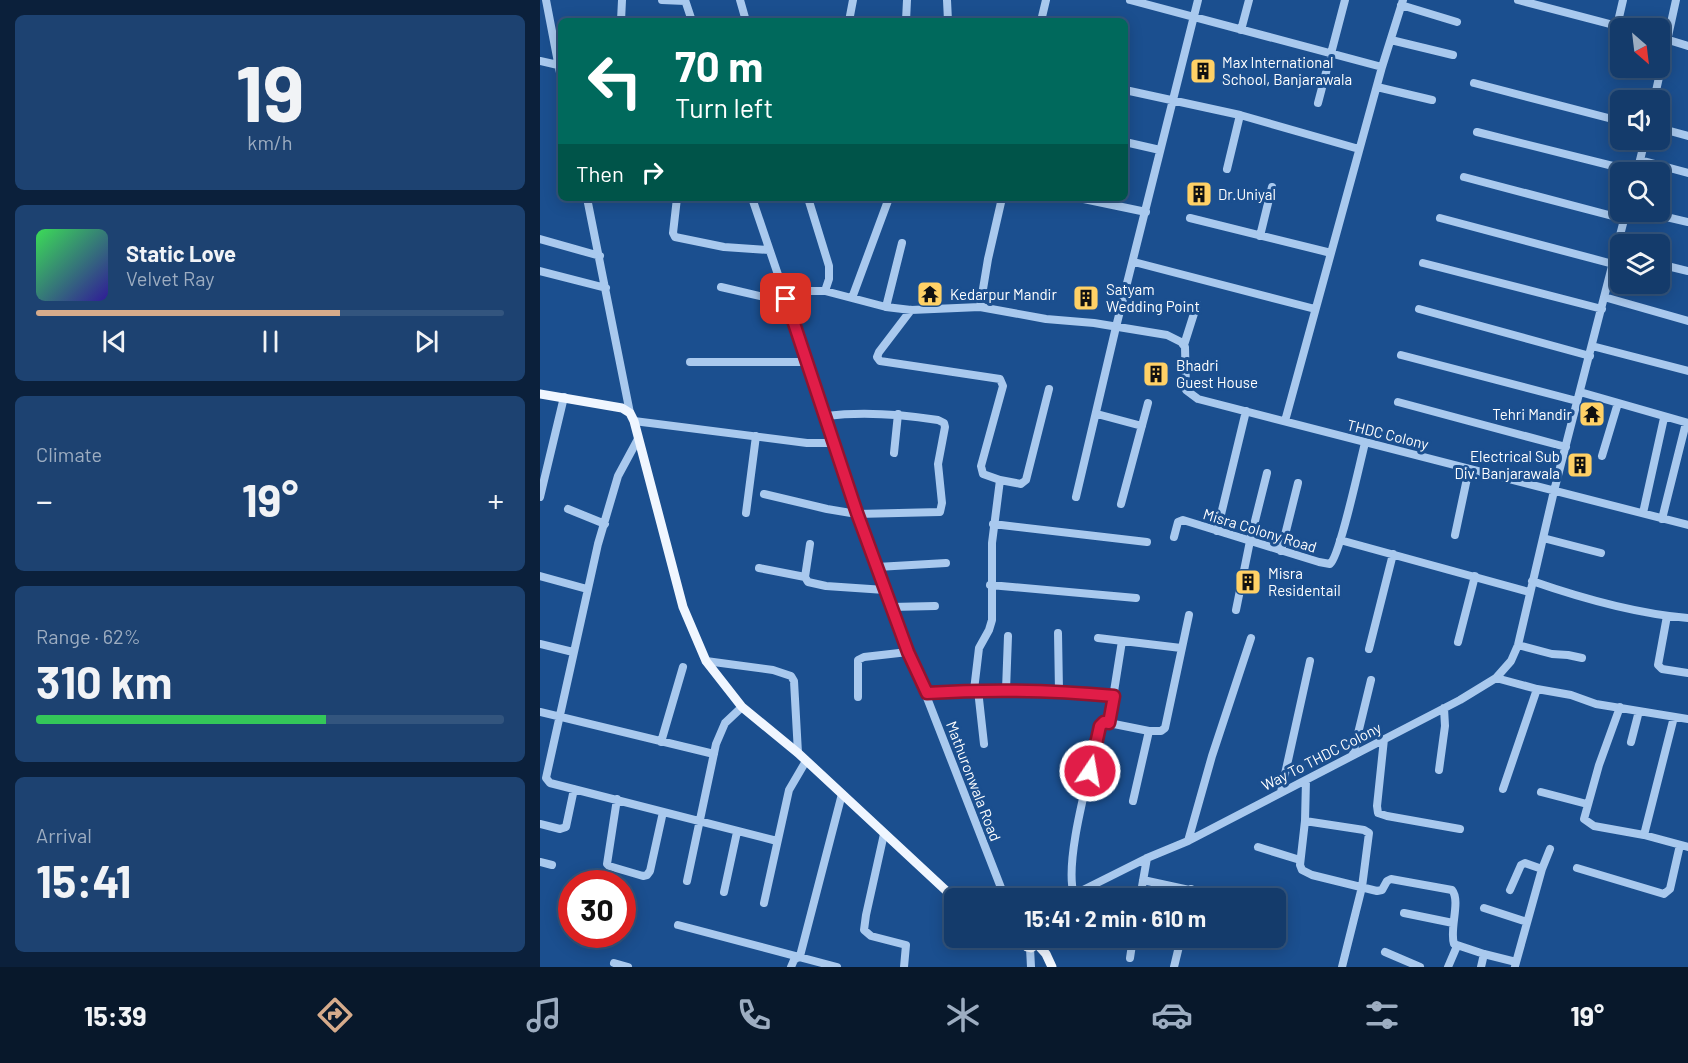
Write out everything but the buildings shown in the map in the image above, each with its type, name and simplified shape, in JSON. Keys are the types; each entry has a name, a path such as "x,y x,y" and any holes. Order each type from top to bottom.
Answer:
{"main road":[{"path":"540,394 622,408 632,417 683,608 706,661 742,707 798,753 944,889"},
{"path":"1038,948 1046,954 1052,967"}],"street":[{"path":"540,61 558,65 558,41 546,0"},
{"path":"621,18 622,0"},
{"path":"662,0 685,1 691,18"},
{"path":"740,0 745,18"},
{"path":"850,18 853,0"},
{"path":"906,18 907,0"},
{"path":"947,0 948,18"},
{"path":"1042,18 1046,0"},
{"path":"1130,0 1382,67"},
{"path":"1077,497 1116,327 1198,0"},
{"path":"1241,30 1249,0"},
{"path":"1318,103 1345,0"},
{"path":"1518,0 1610,24"},
{"path":"1622,18 1623,0"},
{"path":"1669,18 1676,0"},
{"path":"1285,421 1382,67 1402,3 1457,22"},
{"path":"1391,40 1453,55"},
{"path":"1670,40 1688,46"},
{"path":"1474,83 1610,118"},
{"path":"1377,87 1432,100"},
{"path":"1128,91 1240,115 1359,150"},
{"path":"1227,169 1240,115"},
{"path":"1670,131 1688,136"},
{"path":"1477,132 1610,165"},
{"path":"1128,143 1160,150"},
{"path":"1642,150 1640,160 1688,173"},
{"path":"1464,177 1610,211"},
{"path":"1260,236 1272,187"},
{"path":"588,201 632,417 807,443 835,443"},
{"path":"677,201 673,233 675,237 724,247 769,250"},
{"name":"Mathuronwala Road","path":"753,201 857,513 908,652 927,693 1001,888"},
{"path":"809,201 829,266 829,279 825,291"},
{"path":"852,298 888,201"},
{"path":"980,306 1001,201"},
{"path":"1093,201 1146,212"},
{"path":"1190,218 1331,253"},
{"path":"1440,218 1610,263"},
{"path":"1670,218 1688,222"},
{"path":"540,239 600,256"},
{"path":"886,307 902,243"},
{"path":"1134,262 1315,309"},
{"path":"1424,263 1602,309"},
{"path":"1670,267 1688,271"},
{"path":"540,271 606,288"},
{"path":"1530,587 1610,275"},
{"path":"721,287 772,300 786,299 808,291 825,291 886,307 911,310 980,306 1046,319 1167,335 1184,345 1197,304"},
{"path":"1604,297 1688,321"},
{"path":"1419,309 1590,356"},
{"path":"911,310 883,345 878,359 883,362 999,380 1003,387 980,469 983,474 1021,484 1026,480 1049,389"},
{"name":"THDC Colony","path":"1184,345 1186,390 1198,399 1688,525"},
{"path":"1592,346 1688,371"},
{"path":"1401,355 1577,401"},
{"path":"690,362 806,362"},
{"path":"1580,392 1687,423 1662,519"},
{"path":"540,497 564,398"},
{"path":"1398,402 1566,447"},
{"path":"1121,504 1148,403"},
{"path":"1602,456 1618,403"},
{"path":"1217,531 1246,411"},
{"path":"764,494 827,509 857,513 937,514 941,511 938,464 945,425 938,420 898,414 853,412 826,416"},
{"path":"894,453 898,414"},
{"path":"1097,414 1142,426"},
{"path":"1643,513 1664,418"},
{"path":"746,513 756,436"},
{"path":"638,439 618,476 587,588 561,717 546,776 543,779 550,783 777,841"},
{"name":"Misra Colony Road","path":"1174,537 1178,522 1181,520 1330,564 1334,561 1365,443"},
{"path":"1455,535 1469,469"},
{"path":"1236,610 1267,474"},
{"path":"984,744 976,690 979,648 992,620 990,585 993,524 1000,480"},
{"path":"1281,551 1298,483"},
{"path":"568,509 605,524"},
{"path":"993,524 1147,542"},
{"path":"1543,538 1601,553"},
{"path":"1340,540 1474,576 1667,616 1688,618"},
{"path":"805,577 810,544"},
{"path":"1369,649 1393,554"},
{"path":"877,567 945,563"},
{"path":"759,568 805,577 811,583 826,586 885,590"},
{"path":"540,576 587,588"},
{"path":"1458,642 1474,576"},
{"path":"990,585 1136,598"},
{"name":"Way To THDC Colony","path":"1089,888 1147,858 1188,841 1444,708 1496,678 1511,661 1518,645 1530,587"},
{"path":"891,607 935,606"},
{"path":"1071,888 1076,839 1100,726 1104,722 1149,731 1161,731 1165,728 1189,615"},
{"path":"1667,616 1658,665 1662,669 1688,673"},
{"path":"1058,633 1059,691"},
{"path":"1006,690 1008,636"},
{"path":"1098,638 1181,648"},
{"path":"1188,841 1209,766 1251,638"},
{"path":"1109,723 1122,641"},
{"path":"540,644 573,652"},
{"path":"1518,645 1552,654 1582,658"},
{"path":"858,697 858,660 864,657 908,652"},
{"path":"706,661 773,670 791,676 794,681 798,753"},
{"path":"1281,792 1310,661"},
{"path":"661,742 683,668"},
{"path":"1496,678 1563,693 1596,704 1688,719"},
{"path":"1353,754 1371,680"},
{"path":"1503,789 1537,689"},
{"path":"927,693 1006,690 1059,691 1114,696"},
{"path":"687,881 714,754 725,723 742,707"},
{"path":"1577,868 1664,894 1670,889 1684,846 1588,824 1584,819 1620,707"},
{"path":"1439,770 1445,726 1444,708"},
{"path":"1631,742 1639,711"},
{"path":"540,712 714,754"},
{"path":"1644,835 1674,717"},
{"path":"1133,801 1149,731"},
{"path":"1384,739 1378,813 1460,829"},
{"path":"764,903 789,790 806,762"},
{"path":"1306,780 1305,821 1300,860 1300,868 1305,873 1381,891 1391,879 1452,890 1455,896 1453,940 1457,946 1516,964 1542,869 1550,849"},
{"path":"540,824 560,829 566,827 574,789"},
{"path":"1541,792 1587,804"},
{"path":"791,967 794,960 800,956 842,795"},
{"path":"617,800 607,864 644,876 650,871 663,812"},
{"path":"1305,821 1368,832 1369,835 1362,887 1342,967"},
{"path":"724,892 737,832"},
{"path":"884,834 864,930 871,936 906,945 904,967"},
{"path":"1258,847 1300,860"},
{"path":"1142,888 1147,858"},
{"path":"540,862 552,865"},
{"path":"1510,890 1521,865 1525,863 1542,869"},
{"path":"1143,880 1181,888"},
{"path":"1484,909 1527,922"},
{"path":"1404,913 1453,923"},
{"path":"678,925 837,967"},
{"path":"1448,967 1457,946"},
{"path":"1030,948 1031,967"},
{"path":"1130,958 1132,948"},
{"path":"1174,967 1179,948"},
{"path":"1385,952 1420,967"},
{"path":"1481,967 1484,954"},
{"path":"614,963 628,967"}],"place":[{"name":"Max International School, Banjarawala","path":"1203,71"},
{"name":"Dr.Uniyal","path":"1199,194"},
{"name":"Kedarpur Mandir","path":"930,294"},
{"name":"Satyam Wedding Point","path":"1086,298"},
{"name":"Bhadri Guest House","path":"1156,374"},
{"name":"Tehri Mandir","path":"1592,414"},
{"name":"Electrical Sub Div. Banjarawala","path":"1580,465"},
{"name":"Misra Residentail","path":"1248,582"}],"route":[{"path":"786,299 857,513 908,652 927,693 974,690 1045,690 1114,696 1109,723 1104,722 1100,726 1090,771"}]}
